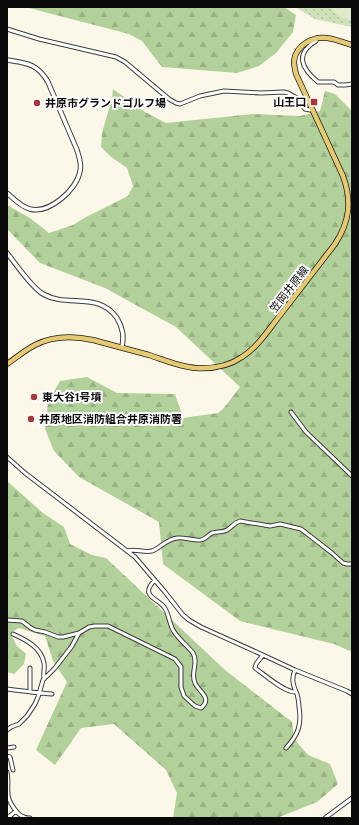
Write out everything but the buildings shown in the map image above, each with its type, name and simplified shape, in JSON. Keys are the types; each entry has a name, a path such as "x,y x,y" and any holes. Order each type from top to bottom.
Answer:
{"main road":[{"name":"笠岡井原線","path":"7,364 35,345 45,341 66,337 85,338 180,365 197,368 212,368 227,365 243,357 254,348 340,237 347,218 349,203 343,176 296,74 294,61 296,54 309,40 317,38"},
{"path":"317,38 326,38 352,45"}],"street":[{"path":"7,29 39,39 116,57 125,62 169,99 176,103 184,103 200,96 224,91 261,93 284,92 297,98 305,109 312,109"},
{"path":"317,38 316,41 308,46 303,54 303,63 309,74 318,82 334,82 338,85 352,84"},
{"path":"7,60 27,63 38,68 45,76 77,150 81,170 77,182 63,197 49,207 36,210 29,209 17,202 7,193"},
{"path":"7,252 36,288 43,294 58,299 93,302 106,308 116,317 122,328 122,348"},
{"path":"291,412 306,432 352,476"},
{"path":"7,456 25,473 136,557 183,615 189,620 201,627 295,670 352,694"},
{"path":"127,551 152,551 177,538 202,540 212,533 223,532 240,521 270,526 280,524 301,529 343,562 352,564"},
{"path":"7,620 22,621 35,630 46,632 58,637 79,634 89,627 108,626 175,659 181,667 181,687 184,696 195,706 200,708 205,704 206,700 194,681 193,676 196,660 173,629 165,608 149,594 148,589 155,580"},
{"path":"13,634 25,640 37,649 44,663 44,679"},
{"path":"7,730 19,724 27,716 35,704 42,682 59,663 79,634"},
{"path":"263,655 254,666 255,668 285,689 295,692"},
{"path":"30,668 30,691"},
{"path":"286,748 294,738 300,722 299,703 293,687 292,679 295,670"},
{"path":"7,689 52,694"},
{"path":"7,725 11,727"},
{"path":"7,748 14,747"},
{"path":"7,756 10,757 13,770"},
{"path":"7,772 9,780 8,797 12,806 23,817 30,818"},
{"path":"324,818 352,798"},
{"path":"7,817 16,811"}],"green space":[{"path":"25,7 284,7 296,15 293,32 276,53 259,66 237,73 162,67 142,41 129,34"},
{"path":"295,7 352,7 352,27 315,19"},
{"path":"330,7 352,7 352,20 345,19"},
{"path":"113,89 145,112 166,123 253,114 300,116 320,111 325,91 335,94 352,111 352,652 334,644 240,621 163,564 159,522 79,477 54,451 45,429 48,402 60,381 87,377 117,393 175,394 183,418 218,413 223,409 240,387 176,327 105,288 40,263 7,229 7,205 30,218 49,233 73,225 128,196 133,186 127,168 110,156 101,147 102,133 112,98"},
{"path":"7,481 43,513 64,527 70,544 92,555 106,558 225,670 292,722 294,739 308,755 330,764 338,784 317,802 277,818 173,818 177,793 166,770 114,724 81,728 55,765 36,750 67,682 53,661 45,636 19,628 10,633 17,646 26,654 24,664 14,674 7,672"}],"place":[{"name":"山王口","path":"314,102"},
{"name":"井原市グランドゴルフ場","path":"37,103"},
{"name":"東大谷1号墳","path":"34,397"},
{"name":"井原地区消防組合井原消防署","path":"31,419"}]}
